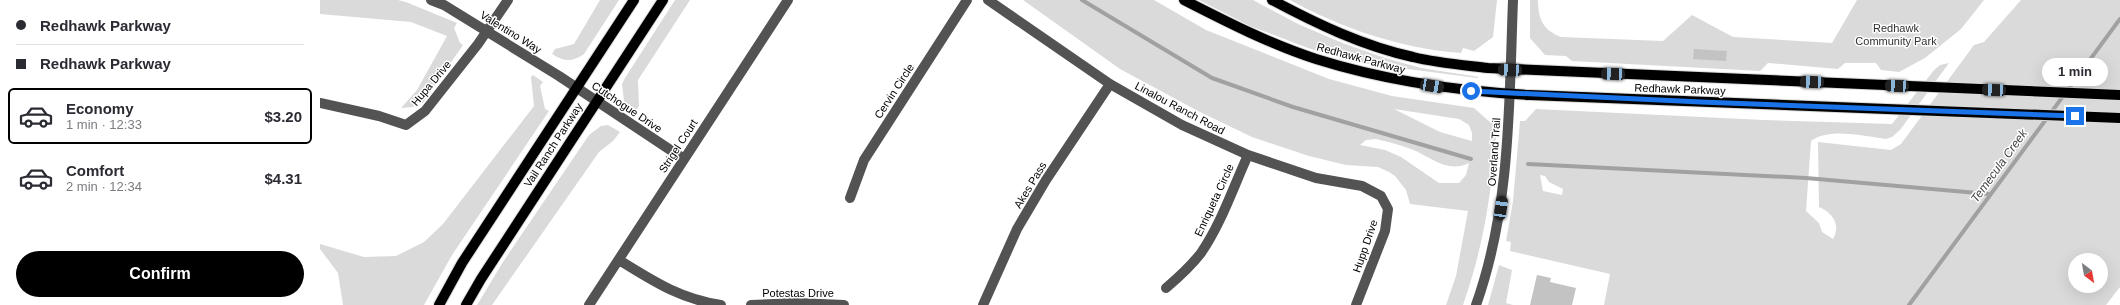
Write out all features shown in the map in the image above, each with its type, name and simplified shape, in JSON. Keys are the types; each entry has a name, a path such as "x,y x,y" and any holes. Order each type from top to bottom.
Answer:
{"main road":[{"name":"Vail Ranch Parkway","path":"439,305 462,263 634,0"},
{"name":"Vail Ranch Parkway","path":"466,305 480,279 663,0"},
{"name":"Redhawk Parkway","path":"1184,0 1250,34 1315,59 1396,80 1441,88 1509,94 2120,118"},
{"name":"Redhawk Parkway","path":"1272,0 1314,23 1365,43 1399,53 1450,63 1510,70 2120,95"}],"street":[{"name":"Valentino Way","path":"431,0 444,5 486,30 577,88"},
{"name":"Hupa Drive","path":"320,103 379,116 406,125 425,111 478,44 486,30 508,0"},
{"name":"Strigel Court","path":"589,305 788,0"},
{"name":"Cervin Circle","path":"850,198 864,160 967,0"},
{"name":"Linalou Ranch Road","path":"988,0 1110,84 1182,125 1248,155 1316,178 1362,186 1381,196"},
{"name":"Overland Trail","path":"1476,305 1492,253 1500,215 1505,168 1513,0"},
{"name":"Akes Pass","path":"983,305 1017,229 1046,180 1110,84"},
{"name":"Cutchogue Drive","path":"577,88 684,159"},
{"name":"Enriqueta Circle","path":"1166,288 1182,274 1201,253 1215,228 1248,155"},
{"name":"Hupp Drive","path":"1356,305 1385,231 1388,209 1381,196"},
{"path":"619,260 666,289 697,302 721,305"},
{"name":"Potestas Drive","path":"751,305 797,303 844,305"}],"green space":[{"path":"320,0 398,0 406,2 457,23 454,28 460,43 463,45 423,103 419,102 413,107 401,108 417,90 447,36 411,22 320,14"},
{"path":"600,0 619,0 584,54 572,60 565,60 552,54 555,49 574,44"},
{"path":"675,0 690,0 638,80 639,106 635,112 624,101 622,84"},
{"path":"1023,0 1154,0 1206,30 1329,79 1392,96 1474,108 1491,123 1497,123 1490,193 1482,237 1471,282 1463,305 1446,305 1456,276 1468,211 1410,204 1406,190 1395,176 1389,172 1378,167 1346,165 1309,156 1252,137 1198,111 1120,69","holes":["1394,109 1459,119 1469,125 1472,133 1472,141 1440,132","1376,139 1411,149 1448,166 1462,166 1469,163 1466,175 1459,183 1439,183 1401,157 1385,150 1360,145 1366,140"]},
{"path":"1199,0 1253,0 1298,24 1345,44 1385,58 1421,68 1479,77 1477,78 1354,62 1308,48 1250,26"},
{"path":"1290,0 1497,0 1493,37 1474,51 1463,48 1461,53 1417,47 1372,36 1330,20"},
{"name":"Redhawk Community Park","path":"1530,0 1538,0 1539,13 1543,23 1550,31 1561,37 1663,41 1692,15 1733,37 1832,43 1857,0 1984,0 1961,29 1925,58 1899,72 1881,70 1876,63 1845,63 1838,69 1768,63 1760,71 1572,61 1566,56 1545,55 1530,38"},
{"path":"2021,0 2120,0 2120,287 2106,305 1604,305 1610,274 1510,251 1511,242 1506,241 1513,201 1520,121 1525,121 1536,109 1764,120 1892,124 1934,70 1940,65 1949,63 1900,130 1892,137 1886,139 1837,133 1827,134 1811,141 1806,211 1819,223 1822,232 1833,239 1836,224 1832,216 1819,207 1818,142 1891,150 1901,144 1974,45 1984,42","holes":["1540,175 1545,176 1549,182 1563,189 1562,195 1543,191"]},
{"path":"533,75 543,82 540,86 545,109 549,111 452,255 424,305 343,305 338,273 320,249 320,244 364,257 396,256 424,242 443,224 534,106 531,77"},
{"path":"608,125 620,132 613,141 599,152 492,305 477,305 503,262 589,135 601,126"},
{"path":"1499,265 1512,270 1506,303 1513,305 1488,305"}],"building":[{"path":"1694,49 1727,51 1726,61 1693,59"},
{"path":"1537,275 1551,278 1550,282 1576,288 1572,305 1530,305"}],"waterway":[{"path":"1082,0 1212,78 1293,107 1471,159"},
{"name":"Temecula Creek","path":"1909,305 2120,19"},
{"path":"1528,164 1806,178 1989,194"}],"route":[{"path":"1471,91 1530,95 2075,116"}]}
